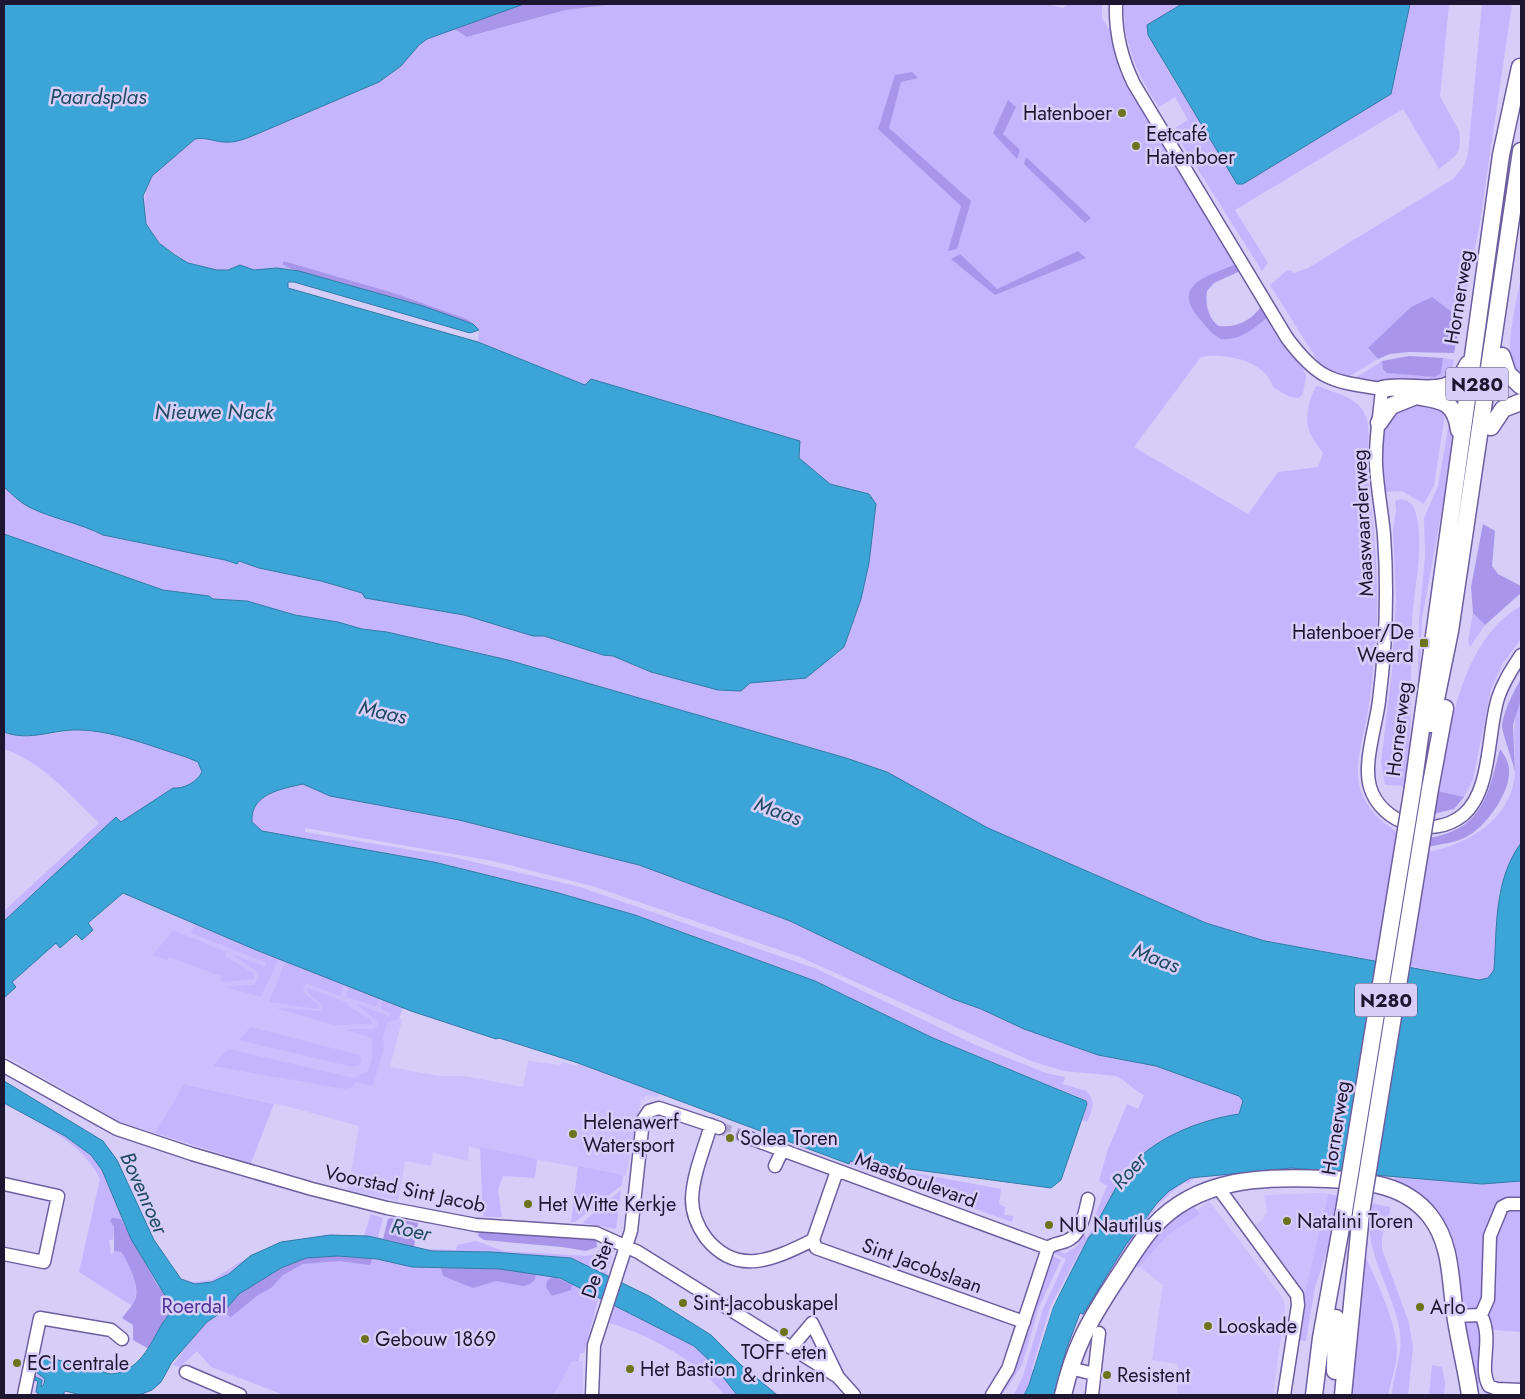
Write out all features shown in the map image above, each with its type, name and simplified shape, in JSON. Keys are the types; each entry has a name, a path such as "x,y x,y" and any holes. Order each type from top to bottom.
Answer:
{"main road":[{"name":"Hornerweg","path":"1421,788 1460,439 1501,155 1521,62"},
{"name":"Hornerweg","path":"1435,702 1442,628 1507,177 1521,62"},
{"name":"Hornerweg","path":"1322,1395 1435,702 1450,631 1521,151"},
{"name":"Hornerweg","path":"1421,788 1460,625 1502,356 1521,216"},
{"path":"1382,389 1393,387 1440,388 1451,386 1463,376 1472,353"},
{"path":"1502,356 1508,374 1521,386"},
{"path":"1382,389 1439,400 1449,405 1456,416 1460,439"},
{"path":"1379,423 1392,406 1416,396"},
{"path":"1491,427 1503,409 1521,402"},
{"path":"1063,1395 1070,1368 1084,1332 1152,1228 1176,1206 1216,1186 1241,1181 1320,1179 1380,1185 1402,1192 1430,1216 1443,1240 1448,1261 1455,1316 1470,1395"},
{"name":"Hornerweg","path":"1314,1395 1321,1338 1352,1212"},
{"name":"Hornerweg","path":"1344,1395 1352,1212"},
{"path":"1455,1316 1451,1337 1460,1395"},
{"name":"Hornerweg","path":"1334,1395 1336,1318"},
{"path":"1070,1368 1070,1395"}],"street":[{"path":"1116,4 1116,26 1120,47 1125,66 1134,84 1287,338 1301,357 1322,376 1334,381 1382,389"},
{"name":"Maaswaarderweg","path":"1382,389 1376,465 1384,534 1386,618 1383,668 1368,777 1372,793 1385,811 1404,823 1430,827 1452,822 1472,805 1482,782 1498,699 1508,675 1521,655"},
{"name":"Voorstad Sint Jacob","path":"4,1066 117,1129 234,1167 387,1208 476,1225 596,1233 626,1245 838,1377"},
{"name":"De Ster","path":"592,1395 594,1345 602,1313 630,1231 643,1120 649,1111 659,1108 665,1109 715,1127 694,1182 692,1201 700,1231 712,1245 734,1259 755,1262 778,1257 813,1240"},
{"name":"Maasboulevard","path":"744,1136 1048,1248"},
{"path":"775,1166 782,1151"},
{"path":"813,1240 837,1171"},
{"path":"4,1184 58,1196 44,1262 4,1254"},
{"path":"1216,1186 1297,1295 1298,1305 1284,1395"},
{"path":"992,1395 1008,1369 1048,1248 1053,1244 1067,1241 1076,1232 1083,1220 1088,1200"},
{"path":"1481,1314 1488,1299 1490,1236 1502,1207 1508,1204 1521,1204"},
{"name":"Sint Jacobslaan","path":"813,1240 816,1248 1024,1322"},
{"path":"1455,1316 1481,1314"},
{"path":"1481,1314 1488,1327 1486,1382 1488,1386 1497,1389 1521,1390"},
{"path":"24,1395 40,1318 111,1330 122,1338"},
{"name":"Voorstad Sint Jacob","path":"791,1348 812,1323 838,1377 854,1395"},
{"path":"1092,1395 1099,1333"},
{"path":"1070,1368 1094,1374"},
{"path":"186,1372 240,1395"}],"shaded area":[{"path":"524,4 615,4 566,10 467,37 453,28"},
{"path":"912,72 918,78 901,82 889,128 971,201 957,249 948,251 961,206 878,129 895,75"},
{"path":"1008,100 1016,107 1003,134 1020,150 1017,159 993,133"},
{"path":"1026,157 1091,218 1085,223 1024,164"},
{"path":"1078,251 1086,258 995,295 951,259 960,254 997,289"},
{"path":"284,261 397,294 467,319 473,324 423,306 291,269 282,264"},
{"path":"1236,264 1240,271 1214,283 1207,291 1206,301 1212,319 1219,326 1232,326 1249,319 1263,304 1269,316 1241,336 1221,339 1199,318 1191,306 1189,297 1191,289 1196,283 1205,277"},
{"path":"1432,297 1461,319 1454,353 1409,352 1390,354 1378,359 1368,348 1411,307"},
{"path":"1409,356 1443,358 1441,373 1435,377 1387,373 1383,369 1382,361"},
{"path":"1483,524 1495,531 1492,566 1498,574 1521,586 1521,593 1485,625 1473,613 1471,587"},
{"path":"1521,679 1521,699 1513,725 1515,772 1502,726 1509,702"},
{"path":"1500,749 1508,764 1509,779 1501,798 1488,818 1481,826 1462,839 1428,847 1429,838 1461,827 1472,818 1486,795"},
{"path":"1437,791 1464,797 1454,809 1433,814"},
{"path":"123,893 256,950 403,1007 399,1018 402,1020 390,1067 439,1076 464,1076 523,1087 528,1061 561,1065 562,1062 577,1066 578,1063 659,1093 658,1097 645,1096 644,1100 641,1100 626,1176 469,1147 468,1161 433,1153 431,1166 405,1161 398,1201 348,1190 359,1126 290,1107 184,1084 155,1133 120,1122 4,1055 4,998 16,988 12,982 56,943 60,948 76,934 82,940 93,930 88,924"},
{"path":"1328,1194 1304,1296 1252,1228 1263,1219 1267,1212 1264,1195"},
{"path":"1209,1201 1283,1298 1285,1308 1273,1395 1177,1395 1178,1364 1152,1360 1163,1285 1136,1264 1151,1243 1170,1223 1193,1206 1197,1210"},
{"path":"112,1218 121,1219 157,1285 171,1302 172,1307 149,1349 133,1340 133,1325 122,1318 134,1302 136,1290 133,1276 124,1256 121,1252 114,1251 114,1227 110,1220"},
{"path":"388,1219 418,1223 414,1247 383,1239"},
{"path":"479,1228 596,1239 597,1247 586,1251 484,1240 478,1236"},
{"path":"338,1256 372,1259 370,1265 339,1261 303,1264 283,1275 271,1288 258,1295 231,1317 223,1313 217,1315 225,1310 239,1294 281,1268 306,1258"},
{"path":"441,1268 500,1269 536,1274 535,1280 524,1286 496,1281 473,1288 443,1276"},
{"path":"553,1276 572,1285 571,1290 552,1296 546,1287 547,1281"},
{"path":"572,1361 583,1361 583,1395 554,1395"}],"green space":[{"path":"615,4 1047,4 1063,8 1067,4 1102,4 1102,18 1111,32 1120,72 1236,264 1192,286 1216,337 1269,316 1293,357 1303,368 1306,376 1303,394 1299,398 1290,397 1273,387 1269,378 1262,371 1243,360 1221,356 1201,357 1134,447 1248,514 1278,472 1318,467 1323,453 1311,436 1307,422 1309,403 1316,386 1351,400 1361,407 1366,416 1369,437 1367,462 1376,562 1377,627 1372,683 1359,759 1358,776 1361,792 1369,806 1379,818 1398,832 1378,961 1265,941 1206,923 988,828 887,772 846,758 508,660 387,632 362,629 338,622 295,615 247,601 213,599 209,596 163,590 4,534 4,487 28,507 95,529 103,535 225,560 233,564 239,561 259,568 321,581 362,593 365,598 464,615 533,636 543,636 603,655 613,656 651,672 718,690 740,691 750,683 806,678 844,647 861,599 869,563 876,504 869,494 830,484 799,458 799,441 591,379 586,385 478,342 479,330 467,319 397,294 284,261 282,264 291,269 254,270 240,265 228,270 217,270 188,263 159,243 146,224 143,208 147,186 152,176 195,139 379,82 396,69 426,39 453,28 468,37 566,10"},
{"path":"1124,4 1182,4 1148,35 1180,91 1391,94 1410,4 1449,4 1440,96 1459,131 1459,149 1455,156 1439,169 1403,109 1235,210 1268,263 1262,271 1175,133 1175,128 1188,120 1175,97 1159,107 1144,82 1129,45 1124,18"},
{"path":"1482,4 1512,4 1480,222 1461,319 1431,297 1368,349 1378,359 1348,377 1341,377 1321,366 1270,285 1285,272 1290,270 1294,273 1308,268 1453,179 1464,166 1468,154"},
{"path":"1521,276 1521,380 1515,372 1511,361 1510,347 1513,316"},
{"path":"1443,358 1454,360 1449,378 1441,382 1417,384 1352,380 1382,361 1384,369 1441,373"},
{"path":"1413,403 1439,409 1445,414 1434,485 1424,504 1402,491 1385,492 1382,443 1386,423 1389,414"},
{"path":"1450,417 1453,433 1448,477 1422,618 1417,733 1419,620 1425,556 1424,518 1438,486"},
{"path":"1401,499 1409,502 1414,508 1419,541 1412,625 1410,726 1406,786 1385,785 1381,763 1392,670 1396,600 1393,531 1396,510 1395,501"},
{"path":"1521,606 1521,639 1503,663 1491,689 1473,780 1464,797 1437,791 1447,740 1461,688 1471,663 1484,641 1500,621"},
{"path":"1473,613 1485,625 1470,647 1468,642"},
{"path":"1521,699 1521,843 1507,870 1499,893 1494,970 1488,978 1479,980 1409,966 1427,852 1458,843 1473,836 1498,815 1507,802 1513,787 1515,725"},
{"path":"79,730 124,737 170,751 198,762 202,772 191,783 177,789 121,822 116,817 4,921 4,911 99,823 55,780 31,762 4,749 4,732 13,735 32,736"},
{"path":"303,784 330,796 459,820 639,865 790,921 953,999 981,1009 1024,1029 1098,1055 1156,1066 1239,1096 1243,1101 1238,1115 1202,1122 1125,1172 1103,1212 1153,1156 1313,1169 1312,1172 1196,1177 1174,1190 1155,1208 1083,1315 1079,1314 1052,1395 1014,1395 1023,1376 1043,1309 1066,1259 1052,1252 1057,1249 1065,1254 1077,1246 1083,1235 1087,1237 1094,1226 1092,1223 1107,1186 1099,1181 1107,1152 1127,1104 1138,1109 1144,1095 1116,1076 1064,1071 1031,1061 800,957 592,886 493,861 305,828 305,832 453,857 580,887 817,969 978,1046 1046,1073 1065,1077 1063,1084 1086,1091 1092,1098 1092,1110 1087,1122 1082,1120 1087,1104 1086,1100 933,1038 815,981 635,915 555,892 434,862 262,831 252,822 256,805 261,799 268,794"},
{"path":"196,924 279,958 261,997 226,987 254,985 259,978 258,972 233,955 265,966 266,962 191,933"},
{"path":"173,930 226,952 225,956 253,973 255,979 222,982 221,976 169,957 167,960 153,955"},
{"path":"286,961 344,984 340,996 306,983 303,988 304,993 319,1005 317,1009 269,1002"},
{"path":"349,986 380,998 376,1006 346,997"},
{"path":"308,988 348,1003 348,1006 370,1019 372,1024 334,1025 276,1008 320,1011 323,1006 308,993"},
{"path":"382,998 403,1007 399,1019 387,1022 383,1038 384,1047 373,1086 356,1082 352,1087 345,1089 213,1066 228,1049 353,1078 368,1071 372,1059 372,1038 345,1029 373,1029 377,1026 378,1022 355,1003 390,1017 391,1013 381,1009"},
{"path":"251,1027 359,1055 360,1064 353,1067 239,1040"},
{"path":"4,1082 103,1141 149,1242 181,1279 192,1282 212,1280 240,1262 271,1247 368,1236 364,1236 371,1214 383,1218 378,1237 425,1249 456,1250 457,1245 476,1241 504,1251 586,1256 595,1254 603,1245 612,1256 606,1274 709,1334 741,1365 779,1395 724,1395 701,1371 672,1351 640,1334 609,1323 614,1307 598,1299 584,1353 580,1354 579,1361 572,1361 554,1395 284,1395 211,1367 197,1351 180,1367 173,1365 190,1341 171,1360 158,1384 150,1389 114,1395 88,1395 66,1391 64,1395 39,1395 35,1392 37,1382 33,1381 39,1354 116,1376 127,1375 158,1339 168,1321 114,1227 113,1240 109,1240 111,1255 114,1251 121,1252 134,1276 136,1297 134,1304 131,1305 79,1272 100,1179 92,1166 71,1144 4,1103"},
{"path":"184,1084 274,1104 251,1163 155,1133"},
{"path":"480,1147 537,1159 535,1178 503,1176 498,1190 502,1217 483,1217"},
{"path":"850,1161 1001,1189 999,1204 1005,1207 1004,1215 1013,1216 1012,1222 859,1168 849,1164"},
{"path":"578,1166 623,1175 622,1185 575,1222 571,1222"},
{"path":"1395,1177 1482,1184 1521,1181 1521,1332 1493,1330 1484,1333 1482,1382 1477,1385 1465,1333 1465,1308 1461,1305 1455,1258 1404,1186 1395,1181"},
{"path":"621,1190 616,1229 582,1223"},
{"path":"1328,1194 1340,1196 1332,1236 1315,1287 1306,1341 1297,1340 1304,1296"},
{"path":"1370,1203 1390,1207 1389,1219 1385,1221 1382,1249 1409,1323 1413,1348 1408,1395 1392,1395 1400,1352 1400,1333 1394,1307 1373,1250 1370,1236"},
{"path":"1193,1206 1200,1214 1168,1235 1138,1268 1135,1266 1139,1257 1152,1240 1176,1217"},
{"path":"1361,1245 1388,1310 1396,1337 1396,1362 1388,1395 1351,1395"},
{"path":"1051,1255 1061,1260 1039,1307 1022,1365 1002,1395 999,1392 1023,1335"},
{"path":"1432,1365 1442,1367 1445,1383 1444,1395 1429,1395"}],"water":[{"name":"Nieuwe Nack","path":"4,4 524,4 427,39 419,45 401,66 379,82 253,136 232,142 195,139 152,176 143,196 146,224 159,243 188,263 217,270 228,270 240,265 254,270 277,268 299,271 423,306 473,324 479,330 470,333 294,282 288,282 288,288 478,342 585,385 591,379 800,441 799,458 830,484 869,494 876,504 869,563 861,599 844,647 806,678 750,683 741,691 718,690 651,672 613,656 603,655 544,636 533,636 464,615 365,598 362,593 321,581 259,568 239,561 237,564 103,535 25,505 4,487"},
{"path":"1182,4 1410,4 1391,94 1243,184 1237,184 1148,35 1147,25"},
{"path":"4,534 163,590 209,596 213,599 247,601 295,615 338,622 362,629 387,632 508,660 846,758 887,772 988,828 1206,923 1265,941 1479,980 1488,978 1494,970 1498,904 1501,888 1512,857 1521,843 1521,1181 1482,1184 1291,1168 1190,1178 1169,1191 1157,1203 1125,1246 1083,1314 1080,1313 1066,1350 1054,1395 1024,1395 1029,1385 1053,1307 1125,1173 1148,1150 1176,1133 1208,1121 1239,1114 1243,1101 1239,1096 1156,1066 1098,1055 1024,1029 981,1009 953,999 790,921 639,865 459,820 330,796 303,784 268,794 261,799 256,805 252,822 262,831 434,862 555,892 635,915 815,981 933,1038 1086,1101 1087,1104 1061,1180 1051,1188 850,1161 849,1164 578,1063 411,1011 256,950 123,893 88,923 93,930 82,940 76,934 60,948 56,943 12,982 16,987 4,998 4,921 116,817 121,822 173,788 190,784 202,772 198,762 186,757 107,733 70,730 23,736 4,732"},
{"name":"Roerdal","path":"4,1081 103,1141 117,1160 154,1240 181,1279 195,1284 212,1282 229,1274 250,1256 281,1242 330,1235 368,1236 432,1251 492,1252 571,1258 649,1296 711,1335 741,1365 777,1395 737,1395 712,1363 694,1346 560,1278 500,1269 412,1267 377,1259 338,1256 306,1258 281,1268 239,1294 225,1310 207,1322 172,1362 161,1382 152,1390 139,1395 81,1395 65,1391 63,1395 40,1395 36,1392 38,1381 34,1380 34,1376 42,1380 41,1387 44,1384 45,1379 36,1372 39,1355 111,1374 121,1372 136,1363 143,1356 172,1307 131,1239 102,1170 91,1155 65,1136 4,1103"}],"pier":[{"path":"1085,1241 1053,1307 1033,1370 1050,1307"}],"tunnel":[{"path":"719,1128 744,1136"}],"place":[{"name":"Hatenboer","path":"1122,113"},
{"name":"Eetcafé Hatenboer","path":"1136,146"},
{"name":"Hatenboer/De Weerd","path":"1424,643"},
{"name":"Helenawerf Watersport","path":"573,1134"},
{"name":"Solea Toren","path":"730,1138"},
{"name":"Het Witte Kerkje","path":"528,1204"},
{"name":"Natalini Toren","path":"1287,1221"},
{"name":"NU Nautilus","path":"1049,1225"},
{"name":"Sint-Jacobuskapel","path":"683,1303"},
{"name":"Arlo","path":"1420,1307"},
{"name":"Looskade","path":"1208,1326"},
{"name":"TOFF eten & drinken","path":"784,1332"},
{"name":"Gebouw 1869","path":"365,1339"},
{"name":"ECI centrale","path":"17,1363"},
{"name":"Het Bastion","path":"630,1369"},
{"name":"Resistent","path":"1107,1375"}],"water label":[{"name":"Paardsplas","path":"98,97"},
{"name":"Maas","path":"383,712"},
{"name":"Maas","path":"778,811"},
{"name":"Maas","path":"1156,958"},
{"name":"Roer","path":"1129,1171"},
{"name":"Bovenroer","path":"144,1193"},
{"name":"Roer","path":"411,1230"}]}
